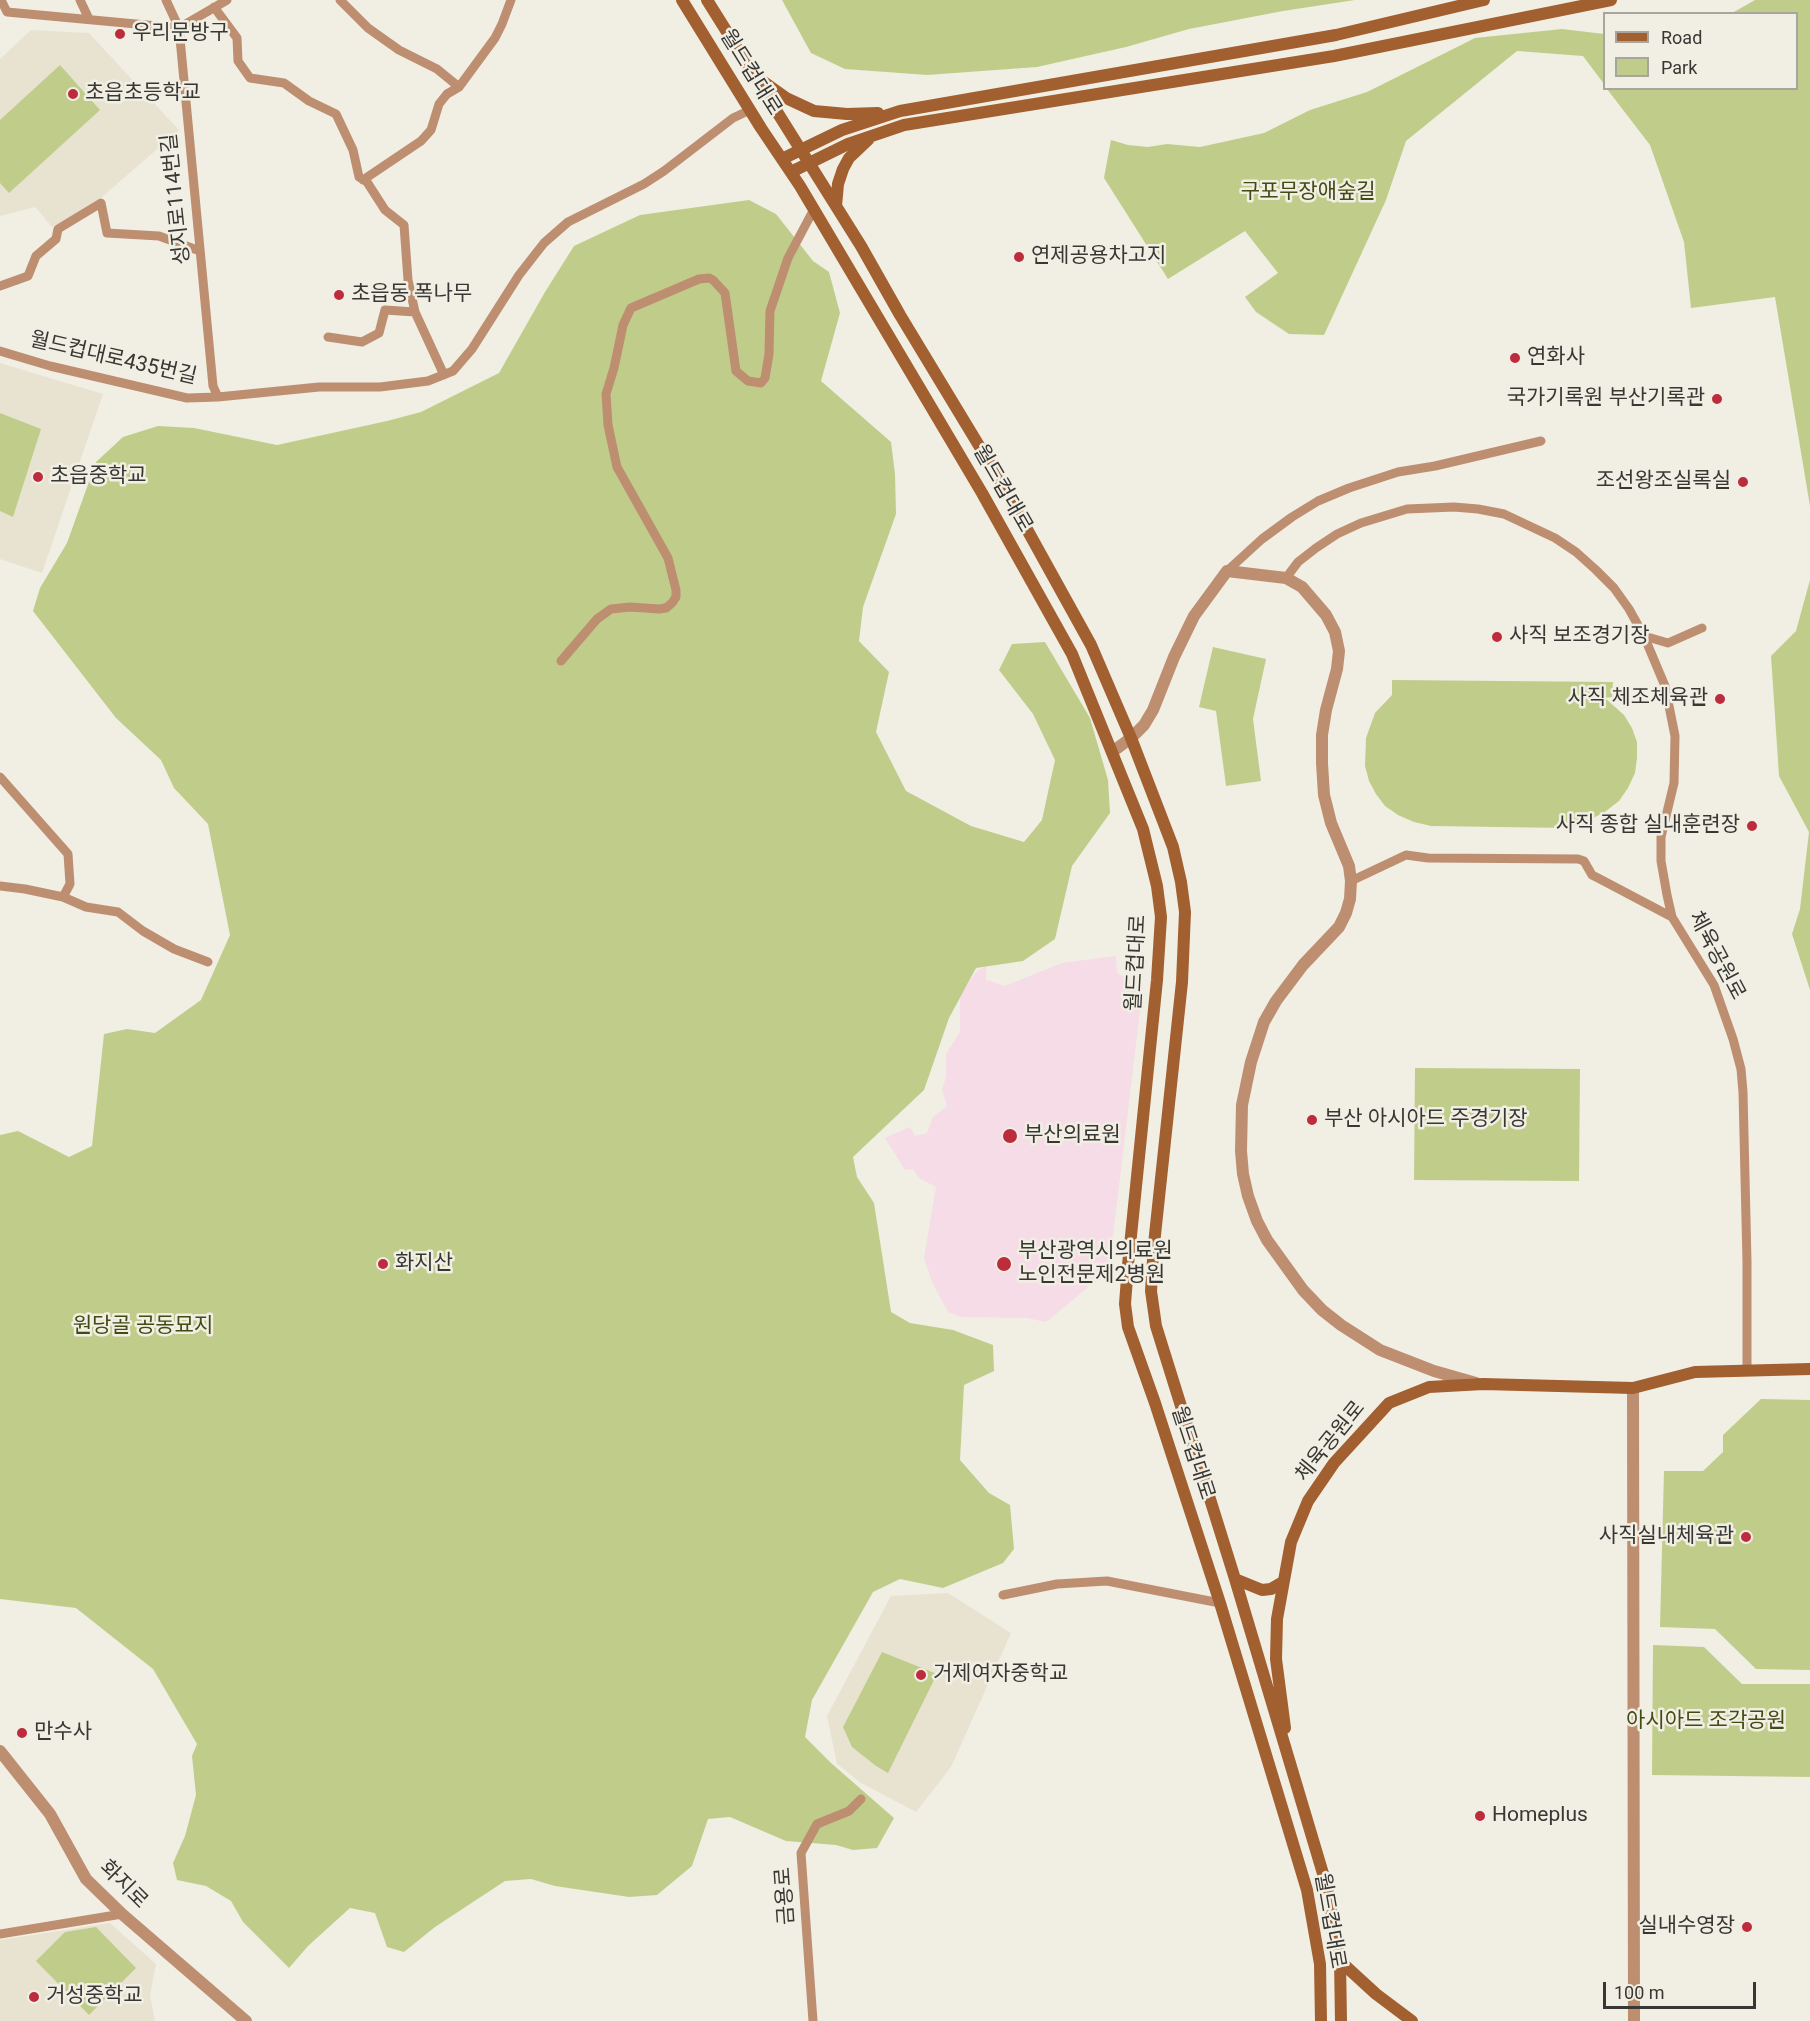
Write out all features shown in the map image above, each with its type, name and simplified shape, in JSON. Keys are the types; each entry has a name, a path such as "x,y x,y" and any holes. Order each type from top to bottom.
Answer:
{"main road":[{"name":"월드컵대로","path":"682,0 814,209 982,493 1072,654 1143,829 1151,856 1161,917 1157,980 1128,1264 1125,1304 1128,1327 1220,1603 1307,1890 1320,1964 1321,2021"},
{"name":"월드컵대로","path":"707,0 836,206 1004,487 1091,645 1131,738 1173,847 1185,912 1182,982 1154,1244 1151,1291 1156,1326 1235,1579 1327,1887 1340,1961 1341,2021"},
{"path":"752,74 786,98 814,111 847,114 900,111 1336,35 1484,0"},
{"path":"791,172 848,144 904,126 1334,56 1611,0"},
{"path":"782,159 842,130 900,111"},
{"path":"836,206 838,184 843,169 859,147 874,135"},
{"name":"체육공원로","path":"1288,1756 1276,1659 1277,1619 1291,1542 1308,1501 1334,1463 1389,1403 1429,1387 1483,1384 1633,1388 1695,1372 1810,1369"},
{"path":"1235,1579 1262,1590 1271,1589 1283,1582"},
{"path":"1340,1961 1376,1994 1412,2021"}],"street":[{"path":"1,0 7,12 179,28 226,0"},
{"path":"80,0 89,19"},
{"name":"성지로114번길","path":"166,0 179,28 213,386 218,397"},
{"path":"340,0 368,28 399,50 437,69 459,87"},
{"path":"363,180 421,141 431,130 439,104 447,94 459,87 495,38 511,0"},
{"path":"214,7 237,38 238,61 250,78 284,83 309,101 336,114 353,150 359,177 367,182 385,210 404,225 408,280 415,312 444,375 453,371 472,350 519,275 544,243 567,222 644,184 733,118 750,110"},
{"path":"0,286 28,276 36,256 56,239 58,229 101,203 108,233 159,236 200,251"},
{"path":"561,661 597,619 611,609 666,608 676,597 668,558 617,467 608,425 606,394 623,325 631,308 699,279 713,280 725,293 736,371 748,381 761,382 765,378 769,354 770,311 788,258 814,209"},
{"path":"328,337 362,342 379,333 385,310 415,312"},
{"name":"월드컵대로435번길","path":"0,351 50,366 187,398 319,387 380,387 428,381 444,375"},
{"path":"1112,752 1144,725 1153,710 1174,657 1194,616 1227,571 1262,539 1292,517 1318,501 1398,472 1435,466 1541,441"},
{"name":"체육공원로","path":"1286,578 1298,562 1316,548 1337,534 1370,520 1407,509 1478,508 1504,514 1556,538 1576,552 1614,588 1629,609 1644,636 1665,686 1675,736 1674,783 1661,837 1661,861 1672,917 1714,985 1741,1069 1747,1370"},
{"path":"1227,571 1286,578 1302,587 1315,599 1335,632 1339,651 1337,669 1326,710 1322,763 1324,795 1330,823 1349,866 1351,881 1350,899 1339,927 1303,965 1264,1022 1242,1105 1241,1151 1248,1196 1257,1221 1283,1264 1322,1310 1380,1350 1434,1371 1483,1384"},
{"path":"1644,636 1668,643 1702,628"},
{"path":"0,777 68,854 70,884 63,897"},
{"path":"1351,881 1407,855 1428,858 1578,859 1584,861 1592,874 1598,878 1672,917"},
{"path":"0,886 63,897 86,907 118,912 143,931 174,949 208,962"},
{"path":"1633,1388 1634,2021"},
{"path":"1003,1595 1057,1584 1107,1581 1220,1603"},
{"name":"화지로","path":"0,1751 50,1814 86,1879 122,1914 246,2021"},
{"name":"금용로","path":"813,2021 801,1853 817,1824 849,1811 861,1798"},
{"path":"0,1934 122,1914"}],"shaded area":[{"name":"초읍초등학교","path":"31,30 89,33 179,130 94,204 52,227 35,207 0,216 0,59"},
{"name":"초읍중학교","path":"0,363 103,394 42,573 0,559"},
{"path":"1116,956 1117,973 1143,986 1108,1277 1093,1283 1046,1322 1027,1318 961,1317 948,1312 932,1282 924,1258 936,1187 919,1178 913,1169 905,1170 885,1138 910,1127 915,1136 927,1133 933,1117 947,1106 942,1090 946,1077 946,1054 960,1032 960,996 976,972 986,966 986,980 1005,986 1062,963"},
{"name":"거제여자중학교","path":"948,1593 1011,1633 951,1767 916,1812 861,1783 837,1764 827,1716 891,1596"},
{"path":"110,1923 156,1964 150,1995 155,2021 0,2021 0,1940"}],"green space":[{"path":"782,0 1355,0 1189,29 1126,47 1037,67 927,75 845,69 811,53"},
{"path":"1755,0 1810,0 1810,506 1775,297 1691,308 1684,242 1650,145 1608,90 1798,90 1798,12 1734,12"},
{"name":"구포무장애숲길","path":"1562,29 1603,34 1603,83 1583,56 1517,51 1406,141 1386,200 1324,335 1289,334 1256,312 1245,297 1278,273 1245,231 1168,279 1104,178 1111,140 1148,147 1167,144 1200,147 1264,133 1310,110 1367,92 1475,38"},
{"path":"60,65 100,110 9,193 0,183 0,120"},
{"name":"원당골 공동묘지","path":"749,200 776,214 813,261 829,272 840,313 821,381 891,442 896,514 863,607 859,641 889,672 876,732 906,791 971,826 1024,842 1042,820 1055,760 1033,714 999,670 1012,644 1045,642 1090,718 1108,780 1110,813 1072,866 1055,939 1023,961 976,968 949,1018 924,1090 853,1157 857,1177 874,1203 891,1312 910,1323 953,1330 993,1345 994,1371 964,1385 960,1460 989,1493 1010,1505 1014,1549 1003,1563 943,1588 900,1579 873,1592 812,1700 805,1737 894,1818 877,1848 853,1850 836,1845 786,1841 730,1817 708,1819 692,1866 657,1895 629,1897 555,1886 531,1879 505,1881 435,1927 404,1952 387,1947 375,1913 350,1908 308,1946 289,1968 243,1922 231,1901 206,1886 177,1880 173,1863 185,1836 196,1795 192,1756 197,1744 153,1669 76,1608 0,1599 0,1135 18,1131 69,1157 92,1146 104,1034 127,1029 155,1033 201,1000 230,935 208,824 174,788 161,760 116,718 33,611 40,588 67,543 96,462 123,437 158,426 194,428 277,445 421,412 499,373 574,246 640,215"},
{"path":"0,413 41,429 13,517 0,511"},
{"path":"1810,580 1810,990 1792,934 1800,909 1809,832 1779,776 1771,656 1796,631"},
{"path":"1213,647 1266,659 1253,719 1261,781 1226,786 1216,711 1199,707"},
{"path":"1392,680 1613,682 1612,697 1605,698 1624,715 1632,728 1637,742 1635,773 1619,801 1583,824 1567,828 1431,826 1414,822 1385,806 1369,781 1365,766 1366,738 1375,713 1392,695"},
{"path":"1415,1068 1580,1069 1579,1181 1414,1180"},
{"path":"1761,1399 1810,1400 1810,1670 1756,1669 1715,1629 1660,1627 1664,1471 1703,1471 1723,1452 1723,1435"},
{"name":"아시아드 조각공원","path":"1653,1645 1704,1647 1742,1684 1810,1684 1810,1777 1652,1775"},
{"path":"882,1652 937,1674 888,1773 852,1747 843,1727"},
{"path":"96,1927 136,1968 89,2015 36,1961 65,1932"}],"place":[{"name":"우리문방구","path":"120,34"},
{"name":"초읍초등학교","path":"73,94"},
{"name":"연제공용차고지","path":"1019,257"},
{"name":"초읍동 폭나무","path":"339,295"},
{"name":"연화사","path":"1515,358"},
{"name":"국가기록원 부산기록관","path":"1717,399"},
{"name":"초읍중학교","path":"38,477"},
{"name":"조선왕조실록실","path":"1743,482"},
{"name":"사직 보조경기장","path":"1497,637"},
{"name":"사직 체조체육관","path":"1720,699"},
{"name":"사직 종합 실내훈련장","path":"1752,826"},
{"name":"부산 아시아드 주경기장","path":"1312,1120"},
{"name":"부산의료원","path":"1010,1136"},
{"name":"화지산","path":"383,1264"},
{"name":"부산광역시의료원 노인전문제2병원","path":"1004,1264"},
{"name":"사직실내체육관","path":"1746,1537"},
{"name":"거제여자중학교","path":"921,1675"},
{"name":"만수사","path":"22,1733"},
{"name":"Homeplus","path":"1480,1816"},
{"name":"실내수영장","path":"1747,1927"},
{"name":"거성중학교","path":"34,1997"}]}
